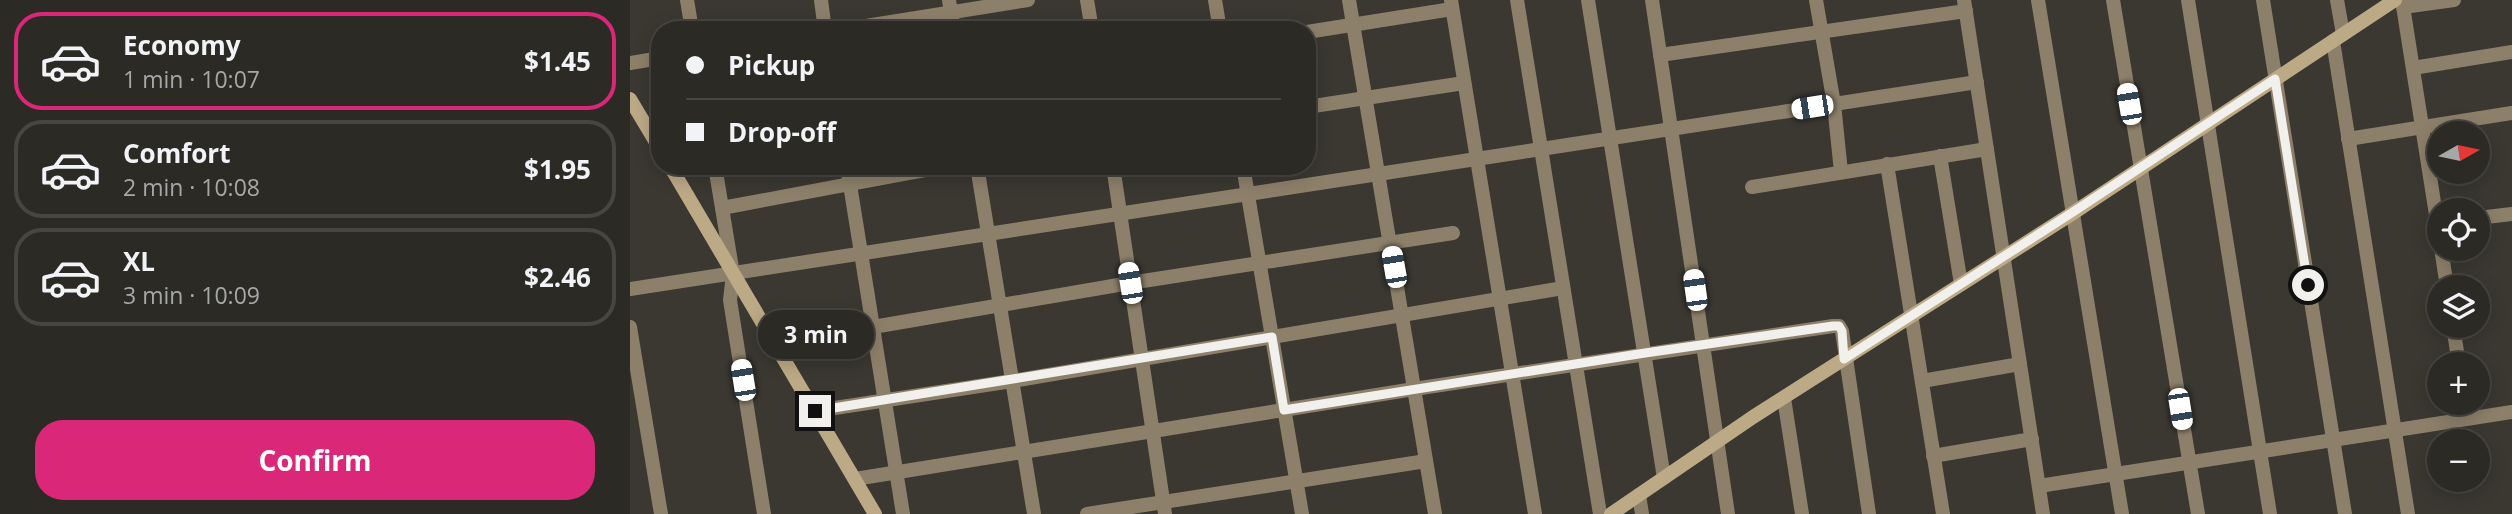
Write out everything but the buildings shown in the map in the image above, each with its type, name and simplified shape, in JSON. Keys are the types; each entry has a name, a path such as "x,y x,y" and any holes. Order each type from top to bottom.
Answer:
{"main road":[{"path":"1611,514 2207,123 2338,38 2400,2"},
{"path":"630,99 651,134"},
{"path":"675,175 875,514"}],"street":[{"path":"687,0 690,21"},
{"path":"821,0 824,21"},
{"path":"882,21 950,6 1028,0"},
{"path":"1087,0 1090,21"},
{"path":"1215,0 1218,21"},
{"path":"1349,0 1435,514"},
{"path":"1517,0 1600,514"},
{"path":"1588,0 1664,478"},
{"path":"1652,0 1728,514"},
{"path":"1816,0 1834,104 1841,172"},
{"path":"2038,0 2122,514"},
{"path":"2113,0 2197,514"},
{"path":"2188,0 2270,514"},
{"path":"2263,0 2345,514"},
{"path":"2337,0 2348,139 2408,514"},
{"path":"2434,198 2400,2 2454,0"},
{"path":"1316,30 1451,4 1535,514"},
{"path":"1660,55 1821,33 1965,6 2043,514"},
{"path":"2413,68 2512,52"},
{"path":"630,63 651,60"},
{"path":"630,289 1977,82"},
{"path":"1316,106 1464,83"},
{"path":"2348,139 2512,113"},
{"path":"1752,187 1987,149"},
{"path":"1940,156 1961,284"},
{"path":"1887,164 1943,514"},
{"path":"716,175 733,274 730,300 764,514"},
{"path":"848,175 902,514"},
{"path":"722,208 898,175"},
{"path":"978,175 1034,514"},
{"path":"1114,175 1164,508"},
{"path":"1245,175 1302,514"},
{"path":"2490,217 2512,214"},
{"path":"873,327 1130,283 1453,233"},
{"path":"815,411 1012,381 1563,288"},
{"path":"855,479 1645,353 1839,326 1842,331 1844,359 1869,514"},
{"path":"630,327 661,514"},
{"path":"1922,381 2020,364"},
{"path":"1784,398 1802,514"},
{"path":"2039,486 2512,412"},
{"path":"2467,415 2468,419"},
{"path":"1933,456 2032,439"},
{"path":"1087,514 1164,508 1297,481 1426,461"},
{"path":"1639,495 1642,514"}],"route":[{"path":"815,411 1272,337 1284,410 1833,326 1839,326 1842,331 1844,359 2275,79 2308,285"}]}
